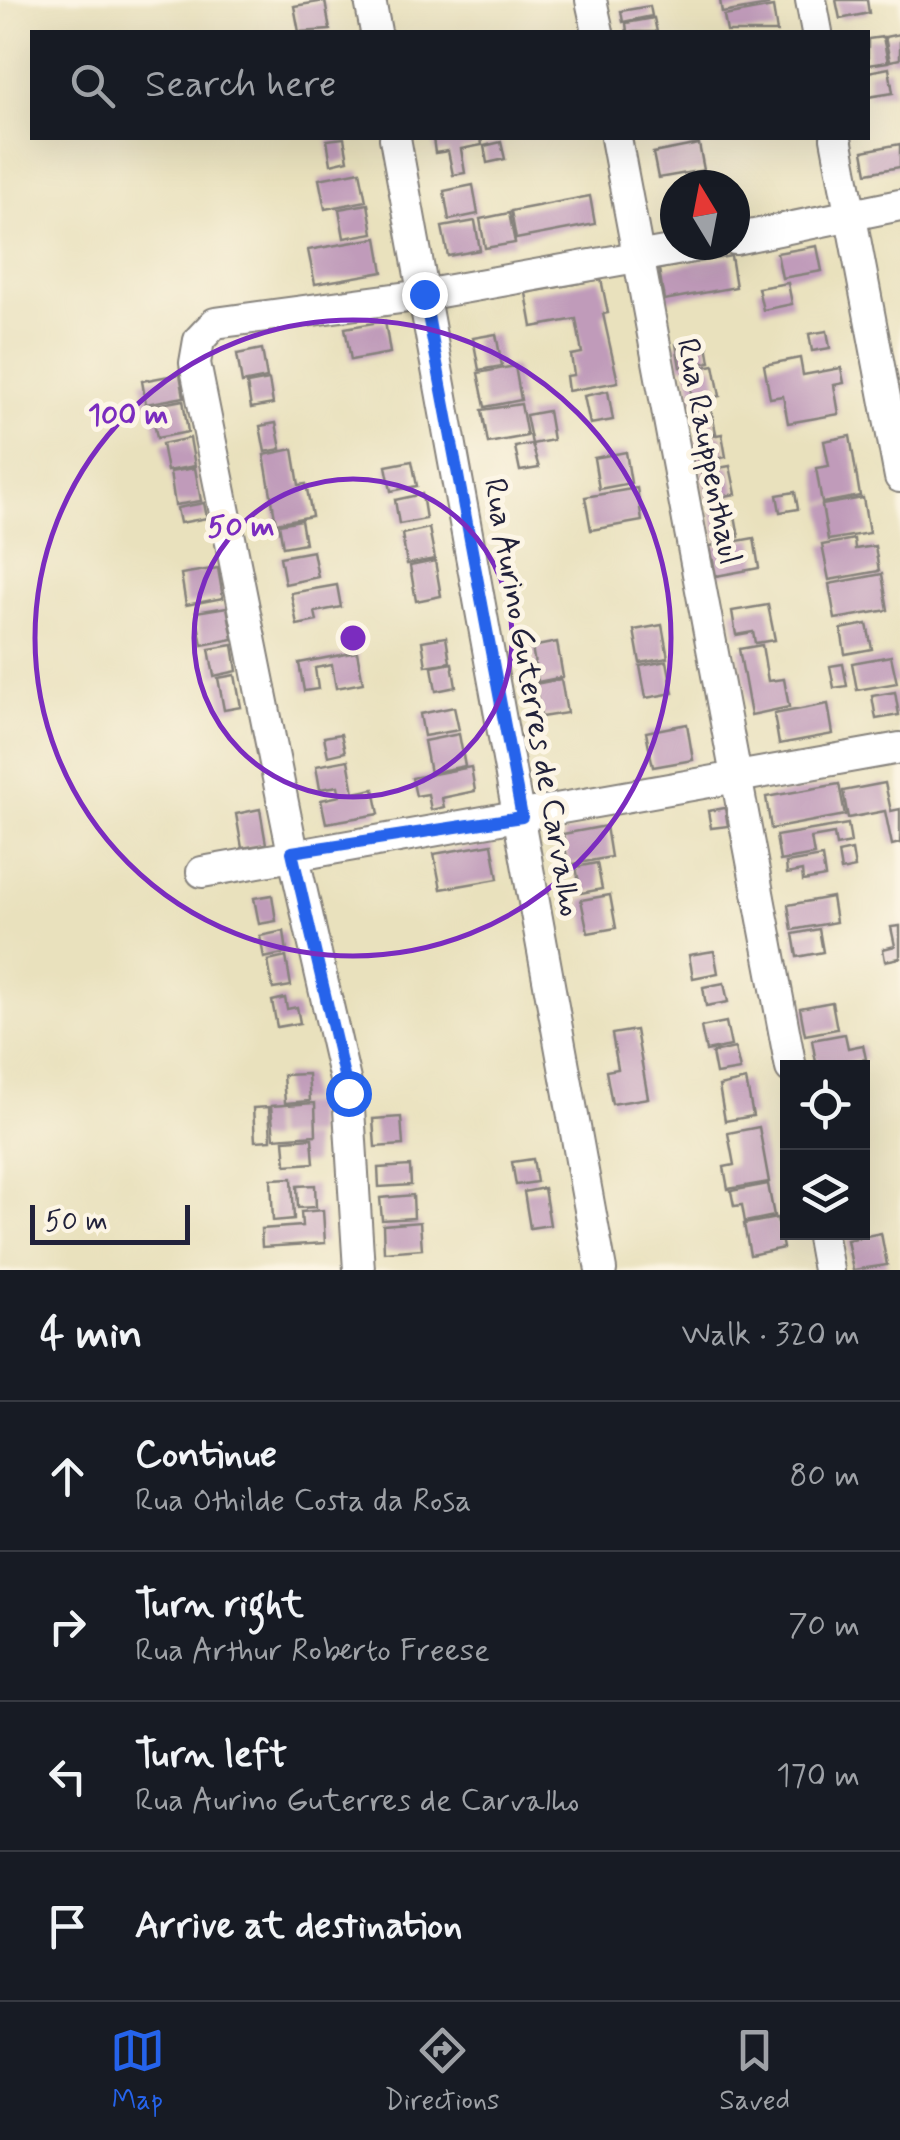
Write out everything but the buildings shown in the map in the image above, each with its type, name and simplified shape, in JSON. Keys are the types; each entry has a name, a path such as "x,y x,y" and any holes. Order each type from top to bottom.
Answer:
{"street":[{"path":"370,0 376,30"},
{"path":"591,0 598,30"},
{"path":"811,0 817,30"},
{"name":"Rua Aurino Guterres de Carvalho","path":"395,140 522,817 601,1270"},
{"name":"Rua Rauppenthaul","path":"616,140 789,1060"},
{"path":"836,140 900,477"},
{"path":"750,235 900,206"},
{"path":"360,1270 348,1093 292,852 195,363 200,340 216,324 660,254"},
{"path":"202,872 292,852 522,817 900,748"},
{"path":"822,1240 828,1270"}],"route":[{"path":"348,1093 292,852 522,817 424,294"}]}
